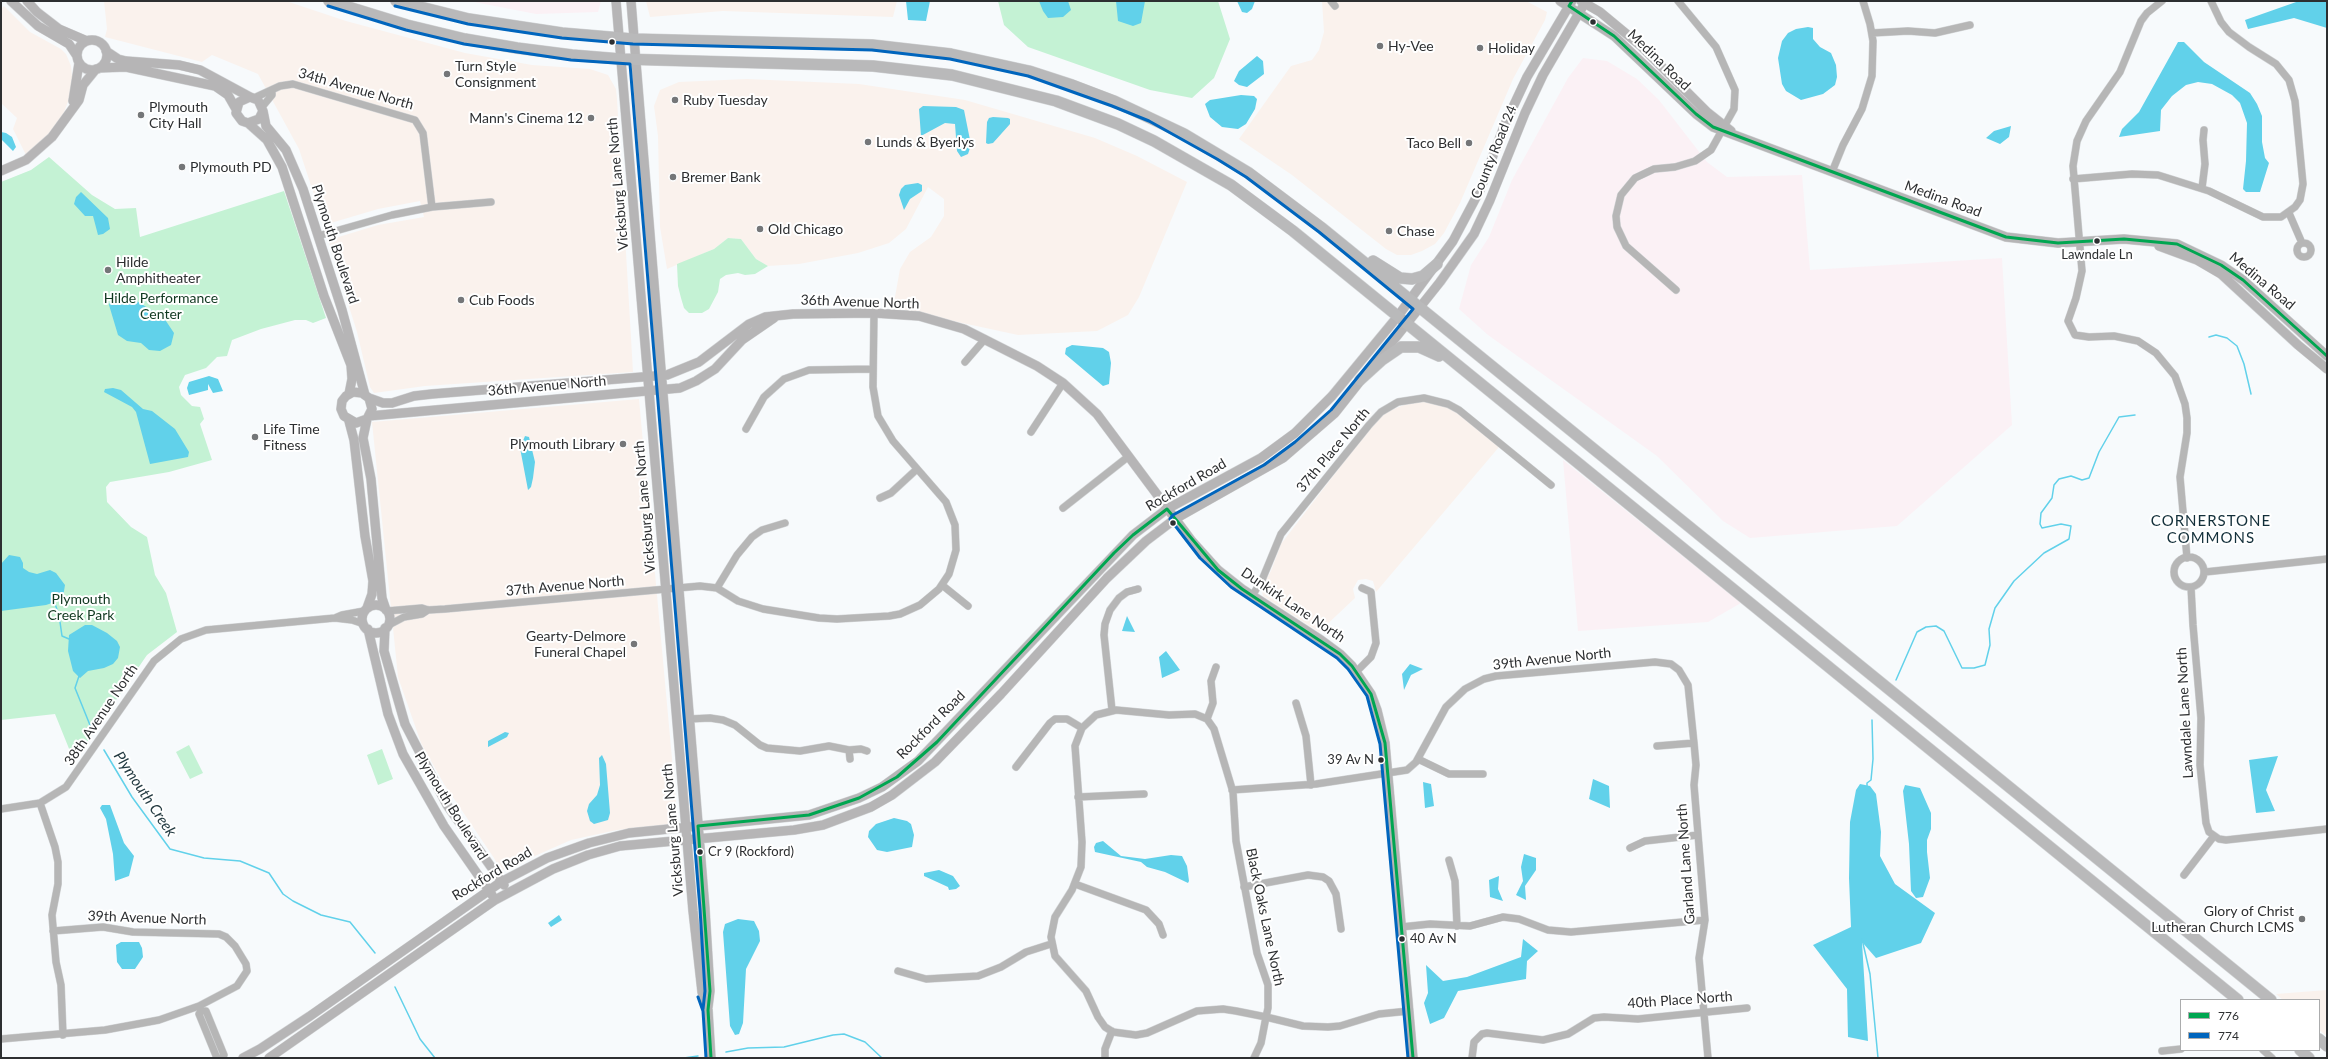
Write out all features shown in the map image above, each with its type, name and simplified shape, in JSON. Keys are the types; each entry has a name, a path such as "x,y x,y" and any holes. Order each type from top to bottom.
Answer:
{"main road":[{"path":"329,1 407,25 465,39 517,48 621,59 820,64 913,69 993,84 1056,101 1118,124 1154,141 1231,185 1292,231 2237,999"},
{"path":"396,1 469,19 522,28 619,38 872,45 952,54 1029,71 1114,101 1184,134 1249,173 1322,228 2270,999"},
{"path":"1322,228 1400,278 1412,279 1423,276 1437,264"},
{"path":"1360,380 1397,348 1412,346 1427,349 1437,354 1478,381"},
{"path":"2301,1051 2309,1058"}],"street":[{"path":"11,1 38,26 69,44 78,59 87,69 126,67 216,86 228,95 239,119 248,123 259,119 262,109 272,95 272,90"},
{"path":"27,1 40,15 59,29 87,41 100,42 106,51 118,59 179,65 200,70 252,97 262,109"},
{"name":"Vicksburg Lane North","path":"616,1 687,840 702,992 708,1010"},
{"name":"Vicksburg Lane North","path":"631,1 661,391 699,839 710,991 708,1010 711,1058"},
{"name":"Medina Road","path":"1560,1 1571,4 1579,12 1614,36 1696,114 1713,127 1724,129"},
{"path":"1676,290 1626,246 1617,227 1617,205 1621,195 1635,178 1654,169 1675,167 1695,161 1711,150 1724,129 1736,100 1732,82 1716,47 1678,1"},
{"path":"1832,172 1868,92 1874,58 1872,33 1863,1"},
{"path":"2162,1 2150,9 2141,21 2120,72 2081,130 2074,153 2073,179 2082,271 2076,298 2068,321 2075,335 2089,338 2114,336 2138,341 2150,348 2165,362 2181,390 2187,418 2187,433 2180,477 2187,558"},
{"path":"2073,179 2145,174 2170,178 2202,188 2263,217 2281,217 2289,213 2300,200 2303,184 2293,90 2279,66 2229,32 2221,22 2211,1"},
{"name":"Medina Road","path":"1584,2 1600,12 1641,46 1724,129 1739,137 2006,237 2058,244 2124,240 2177,244 2222,265 2243,280 2327,356"},
{"name":"County Road 24","path":"1420,308 1474,234 1490,200 1525,112 1542,74 1584,2"},
{"name":"County Road 24","path":"1410,300 1457,235 1480,190 1505,124 1527,77 1571,4"},
{"path":"1872,33 1908,31 1935,33 1970,25"},
{"path":"72,107 80,46 87,41"},
{"path":"1,171 26,160 39,150 61,127 72,107 79,100 86,79 105,60 106,51"},
{"path":"2279,66 2285,60"},
{"name":"34th Avenue North","path":"252,97 287,85 303,86 415,120 423,133 432,207"},
{"path":"236,110 242,99 252,97"},
{"name":"Plymouth Boulevard","path":"262,109 266,126 286,150 293,165 342,310 367,396"},
{"name":"Plymouth Boulevard","path":"248,123 267,140 282,167 324,296 351,365 352,379 349,394"},
{"path":"2202,188 2205,164 2203,140 2204,130"},
{"path":"318,236 373,219 432,207 490,202"},
{"path":"2289,213 2302,243"},
{"name":"Medina Road","path":"2147,241 2197,260 2221,274 2298,345 2327,369"},
{"name":"Rockford Road","path":"243,1058 260,1049 310,1016 488,890 547,858 588,843 629,833 810,815 860,798 897,777 937,742 1114,553 1133,535 1167,509 1261,458 1295,433 1332,396 1410,300"},
{"name":"Rockford Road","path":"269,1058 508,891 553,869 588,855 640,843 699,839 823,825 871,808 892,795 935,762 1001,694 1106,578 1146,541 1175,519 1283,458 1335,413 1360,380 1420,308"},
{"name":"36th Avenue North","path":"367,396 382,403 392,403 414,396 432,394 667,375 699,362 749,324 765,318 793,314 874,313 919,316 940,321 986,339 1037,366 1063,383 1097,414 1175,519"},
{"name":"37th Avenue North","path":"386,610 422,608 428,610 666,591 700,586 717,588 738,601 763,609 794,615 836,619 900,614 920,605 942,584 954,562 956,550 955,525 946,502 893,442 878,416 874,402 874,313"},
{"name":"36th Avenue North","path":"368,417 448,408 650,392 680,388 703,377 720,364 748,336 775,317"},
{"path":"965,362 986,339"},
{"path":"746,429 764,397 784,379 809,370 873,369"},
{"path":"1031,432 1063,383"},
{"path":"335,618 352,620 374,632 386,627 390,620 382,598 371,479 363,438 372,405 367,396 357,392 349,394 342,401 341,409 348,421 354,440 365,536 372,581 372,594 362,617 366,627"},
{"name":"37th Place North","path":"1252,596 1262,580 1281,534 1369,425 1381,412 1398,402 1424,398 1448,404 1459,410 1552,485"},
{"path":"348,421 356,423 368,417"},
{"path":"1063,508 1129,456"},
{"path":"880,498 891,493 918,469"},
{"name":"Dunkirk Lane North","path":"1175,519 1218,570 1252,596 1331,647 1356,672 1370,694 1377,710 1385,743 1413,1058"},
{"path":"717,588 737,555 752,537 762,530 785,523"},
{"path":"2187,558 2199,562 2205,572 2202,581 2191,587 2185,586 2177,581 2175,573 2178,563 2187,558"},
{"path":"2205,572 2327,559"},
{"path":"942,584 968,606"},
{"name":"Lawndale Lane North","path":"2191,587 2201,718 2200,764 2206,823 2213,836"},
{"path":"1356,672 1371,658 1376,643 1371,592 1362,588"},
{"path":"1112,710 1104,635 1105,624 1110,610 1119,598 1127,592 1138,589"},
{"path":"335,618 377,605 386,610"},
{"name":"37th Avenue North","path":"386,627 404,617 422,614 428,610"},
{"name":"38th Avenue North","path":"1,809 40,803 57,794 74,778 162,652 181,639 193,633 218,628 335,618"},
{"name":"Plymouth Boulevard","path":"366,627 388,714 403,754 444,826 495,900"},
{"name":"Plymouth Boulevard","path":"386,627 384,651 405,724 447,805 508,891"},
{"name":"39th Avenue North","path":"1232,790 1311,785 1407,770 1418,759 1446,706 1465,689 1484,679 1496,676 1655,662 1667,663 1679,670"},
{"path":"1216,667 1211,681 1213,703 1207,719 1195,714 1169,715 1112,710 1096,715 1082,728 1075,746 1082,854 1081,867 1075,884 1054,917 1051,927 1051,944 1061,965 1086,991 1099,1020 1112,1031 1125,1035 1142,1034 1185,1015 1210,1010 1236,1011 1315,1028 1340,1026 1379,1014 1409,1011"},
{"name":"Garland Lane North","path":"1679,670 1688,685 1696,765 1694,785 1705,920 1699,949 1708,1058"},
{"path":"1296,703 1306,736 1311,785"},
{"path":"689,719 704,718 723,720 734,725 767,748 800,751 829,746 849,750 861,749 867,751"},
{"path":"1016,767 1050,722 1056,719 1067,719 1082,728"},
{"name":"Black Oaks Lane North","path":"1207,719 1216,735 1232,790 1234,833 1257,953 1268,985 1269,997 1266,1018 1261,1042 1254,1058"},
{"path":"1657,746 1694,743"},
{"path":"849,750 850,759"},
{"path":"1418,759 1449,774 1483,774"},
{"path":"1078,797 1144,794"},
{"path":"40,803 55,847 58,862 58,884 52,915 61,985 63,1035"},
{"path":"2184,875 2213,836 2226,840 2327,829"},
{"path":"1630,848 1645,841 1698,835"},
{"path":"1449,860 1455,881 1457,926"},
{"path":"1244,887 1308,875 1323,877 1329,881 1336,894 1341,929"},
{"path":"1075,884 1146,910 1159,924 1163,935"},
{"path":"1401,927 1430,924 1470,926 1503,917 1519,919 1548,930 1571,932 1705,920"},
{"name":"39th Avenue North","path":"53,931 103,927 133,932 219,934 226,936 235,946 246,964 247,971 245,977 237,986 200,1008"},
{"path":"898,971 926,979 978,976 1001,967 1026,952 1051,944"},
{"path":"1,1039 63,1035 148,1023 200,1008 206,1011 224,1055 222,1058 217,1058 199,1014 200,1008"},
{"name":"40th Place North","path":"1472,1058 1472,1047 1478,1038 1482,1034 1493,1032 1530,1039 1556,1038 1568,1034 1594,1018 1604,1017 1638,1019 1748,1008"},
{"path":"1105,1058 1105,1049 1112,1031"},
{"path":"2162,1051 2180,1049"},
{"path":"2264,1051 2272,1058"}],"shaded area":[{"path":"104,1 286,1 346,21 465,53 532,65 590,69 608,75 616,89 617,99 633,372 425,386 374,393 370,387 357,332 329,243 332,239 378,225 424,217 420,201 378,209 324,225 299,149 258,74 212,55 202,62 105,37 107,29"},
{"path":"469,1 601,1 598,12 536,14"},
{"path":"646,1 897,1 893,17 723,11 650,17"},
{"path":"1322,1 1526,1 1547,12 1545,20 1513,79 1460,203 1444,233 1435,244 1422,251 1411,255 1397,255 1386,249 1292,175 1239,139 1291,66 1312,60 1319,50 1324,32"},
{"path":"4,6 30,32 61,49 66,54 71,66 73,88 63,115 52,131 26,155 13,129 17,118 1,103 1,9"},
{"path":"1583,58 1607,61 1637,79 1659,100 1707,162 1727,177 1802,175 1810,270 2002,258 2012,425 1897,526 1750,538 1723,521 1657,456 1488,335 1459,309 1471,265 1489,237 1512,180 1568,78"},
{"path":"747,79 859,84 965,100 1095,138 1137,156 1187,182 1139,297 1128,315 1097,331 1018,335 893,308 900,269 910,252 931,237 944,216 944,199 928,187 906,229 889,243 858,253 799,264 768,266 756,259 741,239 728,238 714,249 667,269 660,227 658,136 654,106 660,90 679,82"},
{"path":"639,399 678,824 617,830 571,840 501,871 494,858 444,784 421,743 398,677 372,422"},
{"path":"1419,401 1441,404 1454,409 1499,447 1376,592 1373,581 1366,579 1358,580 1353,589 1355,598 1319,632 1263,596 1261,588 1271,571 1281,544 1373,424 1383,414 1401,406"},
{"path":"1563,460 1741,603 1708,622 1578,631"},
{"path":"2327,990 2327,1036 2320,1031 2320,999 2282,999 2276,994"}],"green space":[{"path":"998,1 1218,1 1230,39 1214,78 1192,98 1150,90 1028,47 1004,25"},
{"name":"Plymouth Creek Park","path":"49,157 92,195 115,209 136,208 140,237 284,191 326,318 313,323 306,320 295,320 261,329 232,340 227,356 217,357 206,368 185,375 179,387 181,395 192,406 200,407 204,419 200,424 212,460 169,472 110,482 106,487 107,502 131,527 147,537 155,575 166,593 177,632 147,655 74,761 55,714 1,720 1,182 31,170"},
{"path":"728,238 741,239 756,259 768,266 755,274 745,275 738,273 726,275 720,279 718,292 709,309 702,313 689,313 684,308 678,286 677,264 714,249"},
{"path":"189,745 203,773 190,779 176,752"},
{"path":"382,749 393,779 378,785 367,755"}],"water":[{"path":"906,1 930,1 926,21 908,20"},
{"path":"1039,1 1068,1 1071,10 1063,17 1048,18"},
{"path":"1116,1 1145,1 1141,23 1133,26 1118,21"},
{"path":"1237,1 1255,1 1252,9 1247,13 1242,12"},
{"path":"2299,1 2327,1 2327,28 2294,18 2248,29 2245,20"},
{"path":"1808,27 1813,28 1813,39 1820,47 1831,53 1836,65 1837,77 1835,85 1823,94 1801,100 1786,91 1782,84 1778,58 1782,41 1788,33 1796,29"},
{"path":"2178,42 2184,42 2204,62 2250,93 2257,104 2262,116 2262,142 2265,158 2269,163 2260,192 2246,192 2243,189 2246,161 2247,123 2240,103 2232,95 2212,84 2198,82 2186,85 2172,96 2161,110 2160,131 2119,137 2122,129 2139,112"},
{"path":"1257,56 1263,61 1264,74 1247,87 1239,85 1234,81 1239,71"},
{"path":"1241,95 1254,96 1257,99 1255,109 1246,124 1238,129 1222,127 1210,117 1205,104 1210,100"},
{"path":"923,106 956,107 964,110 971,145 968,154 961,157 957,151 955,124 945,123 921,136 919,109"},
{"path":"989,118 1008,118 1010,119 1010,124 993,143 988,144 986,143 987,122"},
{"path":"2011,126 2009,137 2000,144 1986,138 1994,131"},
{"path":"1,132 12,137 16,147 13,151 1,139"},
{"path":"918,183 922,185 922,191 910,199 904,210 899,195 901,189 905,185"},
{"path":"81,192 108,218 110,229 103,234 98,235 93,216 85,216 74,204 76,197"},
{"path":"113,294 127,295 164,318 174,333 171,345 160,351 149,350 141,343 127,341 118,335 109,305"},
{"path":"1072,345 1103,348 1109,352 1111,363 1109,384 1103,386 1065,354 1066,348"},
{"path":"209,376 218,379 223,391 213,393 208,384 208,390 189,395 187,388 189,382"},
{"path":"113,388 121,390 143,409 152,411 175,429 189,452 188,457 150,464 136,412 132,407 104,392 105,389"},
{"path":"525,436 529,437 535,462 531,487 528,490 520,448"},
{"path":"9,555 20,557 23,563 23,568 29,572 37,574 50,570 56,573 65,585 63,597 58,601 46,605 1,611 1,564"},
{"path":"1127,616 1135,632 1122,631"},
{"path":"85,625 92,625 107,633 117,641 120,647 118,658 113,664 104,668 88,671 80,678 73,671 68,651 69,635"},
{"path":"1166,651 1180,670 1162,678 1159,657"},
{"path":"1410,664 1423,669 1411,675 1404,690 1402,674"},
{"path":"505,732 509,733 507,737 488,747 488,741"},
{"path":"602,755 606,764 610,813 608,820 594,824 590,821 587,811 589,804 597,795 600,785 599,758"},
{"path":"2278,756 2266,790 2275,811 2256,813 2249,760"},
{"path":"1593,779 1609,786 1610,808 1589,799"},
{"path":"1423,782 1431,784 1434,806 1425,808"},
{"path":"1860,784 1870,786 1876,794 1881,832 1880,856 1895,884 1935,913 1921,943 1876,958 1862,942 1868,1041 1848,1037 1847,989 1813,945 1851,927 1849,878 1850,822 1856,790"},
{"path":"1905,785 1920,788 1931,813 1931,829 1927,840 1930,878 1923,897 1916,898 1911,891 1909,844 1903,791"},
{"path":"102,805 110,805 124,843 134,856 129,876 115,881 113,854 106,819 100,808"},
{"path":"894,818 907,821 911,824 914,835 912,847 887,852 877,850 868,837 869,831 876,824"},
{"path":"1103,841 1121,856 1145,859 1171,855 1182,856 1187,866 1189,881 1188,883 1165,872 1147,867 1141,862 1095,852 1094,847 1096,843"},
{"path":"1524,854 1536,858 1536,870 1525,886 1526,900 1516,895 1523,881 1521,867"},
{"path":"939,870 953,876 960,886 956,889 949,890 948,887 924,876 924,873"},
{"path":"1499,876 1498,889 1503,901 1490,897 1489,880"},
{"path":"559,915 562,920 551,927 548,923"},
{"path":"738,919 754,921 759,931 760,941 746,969 743,1023 739,1034 735,1035 730,1026 723,932 725,924"},
{"path":"1523,939 1538,951 1527,961 1526,979 1458,991 1444,1018 1430,1024 1424,1003 1428,993 1426,965 1443,981 1467,977 1521,957"},
{"path":"121,942 139,942 142,948 143,957 135,969 122,969 117,962 116,945"}],"waterway":[{"name":"Plymouth Creek","path":"2209,337 2216,335 2227,338 2237,346 2244,364 2251,394"},
{"name":"Plymouth Creek","path":"1896,680 1917,632 1926,627 1936,626 1944,631 1962,668 1974,668 1985,665 1990,645 1989,629 1995,608 2014,581 2044,553 2069,539 2071,526 2061,524 2042,528 2040,524 2041,513 2052,498 2054,485 2059,479 2071,476 2082,480 2089,478 2099,452 2119,417 2135,415"},
{"name":"Plymouth Creek","path":"52,602 55,604 59,615 62,636 69,639"},
{"name":"Plymouth Creek","path":"79,676 75,688 92,730"},
{"name":"Plymouth Creek","path":"1867,788 1867,783 1871,780 1873,759 1872,720"},
{"name":"Plymouth Creek","path":"104,750 132,797 170,849 204,858 240,861 269,873 283,894 293,901 321,915 350,922 375,953"},
{"name":"Plymouth Creek","path":"1862,939 1870,974 1878,1058"},
{"name":"Plymouth Creek","path":"395,987 420,1039 435,1058"},
{"name":"Plymouth Creek","path":"726,1052 748,1048 784,1047 833,1035 844,1034 865,1042 882,1058"},
{"name":"Plymouth Creek","path":"684,1058 698,1056"}],"transit line":[{"name":"776","path":"1572,1 1569,6 1614,36 1696,114 1713,127 2006,237 2058,243 2124,239 2177,244 2221,265 2243,280 2327,356"},
{"name":"774","path":"328,6 406,30 464,44 571,60 630,64 700,909 705,991 703,1009"},
{"name":"774","path":"395,6 468,24 562,38 633,44 872,50 950,59 1028,76 1149,121 1217,159 1246,177 1319,232 1413,309 1331,410 1295,442 1264,465 1173,515 1170,519 1200,558 1231,587 1337,658 1348,669 1367,696 1380,744 1408,1058"},
{"name":"776","path":"711,1058 708,1010 710,991 698,826 809,815 859,798 897,777 937,742 1114,553 1133,535 1167,509 1218,570 1242,589 1340,654 1352,666 1371,694 1385,743 1413,1058"},
{"name":"774","path":"698,997 703,1011 706,1058"}],"place":[{"name":"Hy-Vee","path":"1380,46"},
{"name":"Holiday","path":"1480,48"},
{"name":"Turn Style Consignment","path":"447,74"},
{"name":"Ruby Tuesday","path":"675,100"},
{"name":"Plymouth City Hall","path":"141,115"},
{"name":"Mann's Cinema 12","path":"591,118"},
{"name":"Lunds & Byerlys","path":"868,142"},
{"name":"Taco Bell","path":"1469,143"},
{"name":"Plymouth PD","path":"182,167"},
{"name":"Bremer Bank","path":"673,177"},
{"name":"Old Chicago","path":"760,229"},
{"name":"Chase","path":"1389,231"},
{"name":"Lawndale Ln","path":"2097,241"},
{"name":"Hilde Amphitheater","path":"108,270"},
{"name":"Cub Foods","path":"461,300"},
{"name":"Life Time Fitness","path":"255,437"},
{"name":"Plymouth Library","path":"623,444"},
{"name":"Gearty-Delmore Funeral Chapel","path":"634,644"},
{"name":"39 Av N","path":"1381,760"},
{"name":"Cr 9 (Rockford)","path":"700,852"},
{"name":"Glory of Christ Lutheran Church LCMS","path":"2302,919"},
{"name":"40 Av N","path":"1402,939"}],"district":[{"name":"CORNERSTONE COMMONS","path":"2211,530"}],"park label":[{"name":"Hilde Performance Center","path":"161,306"}]}
